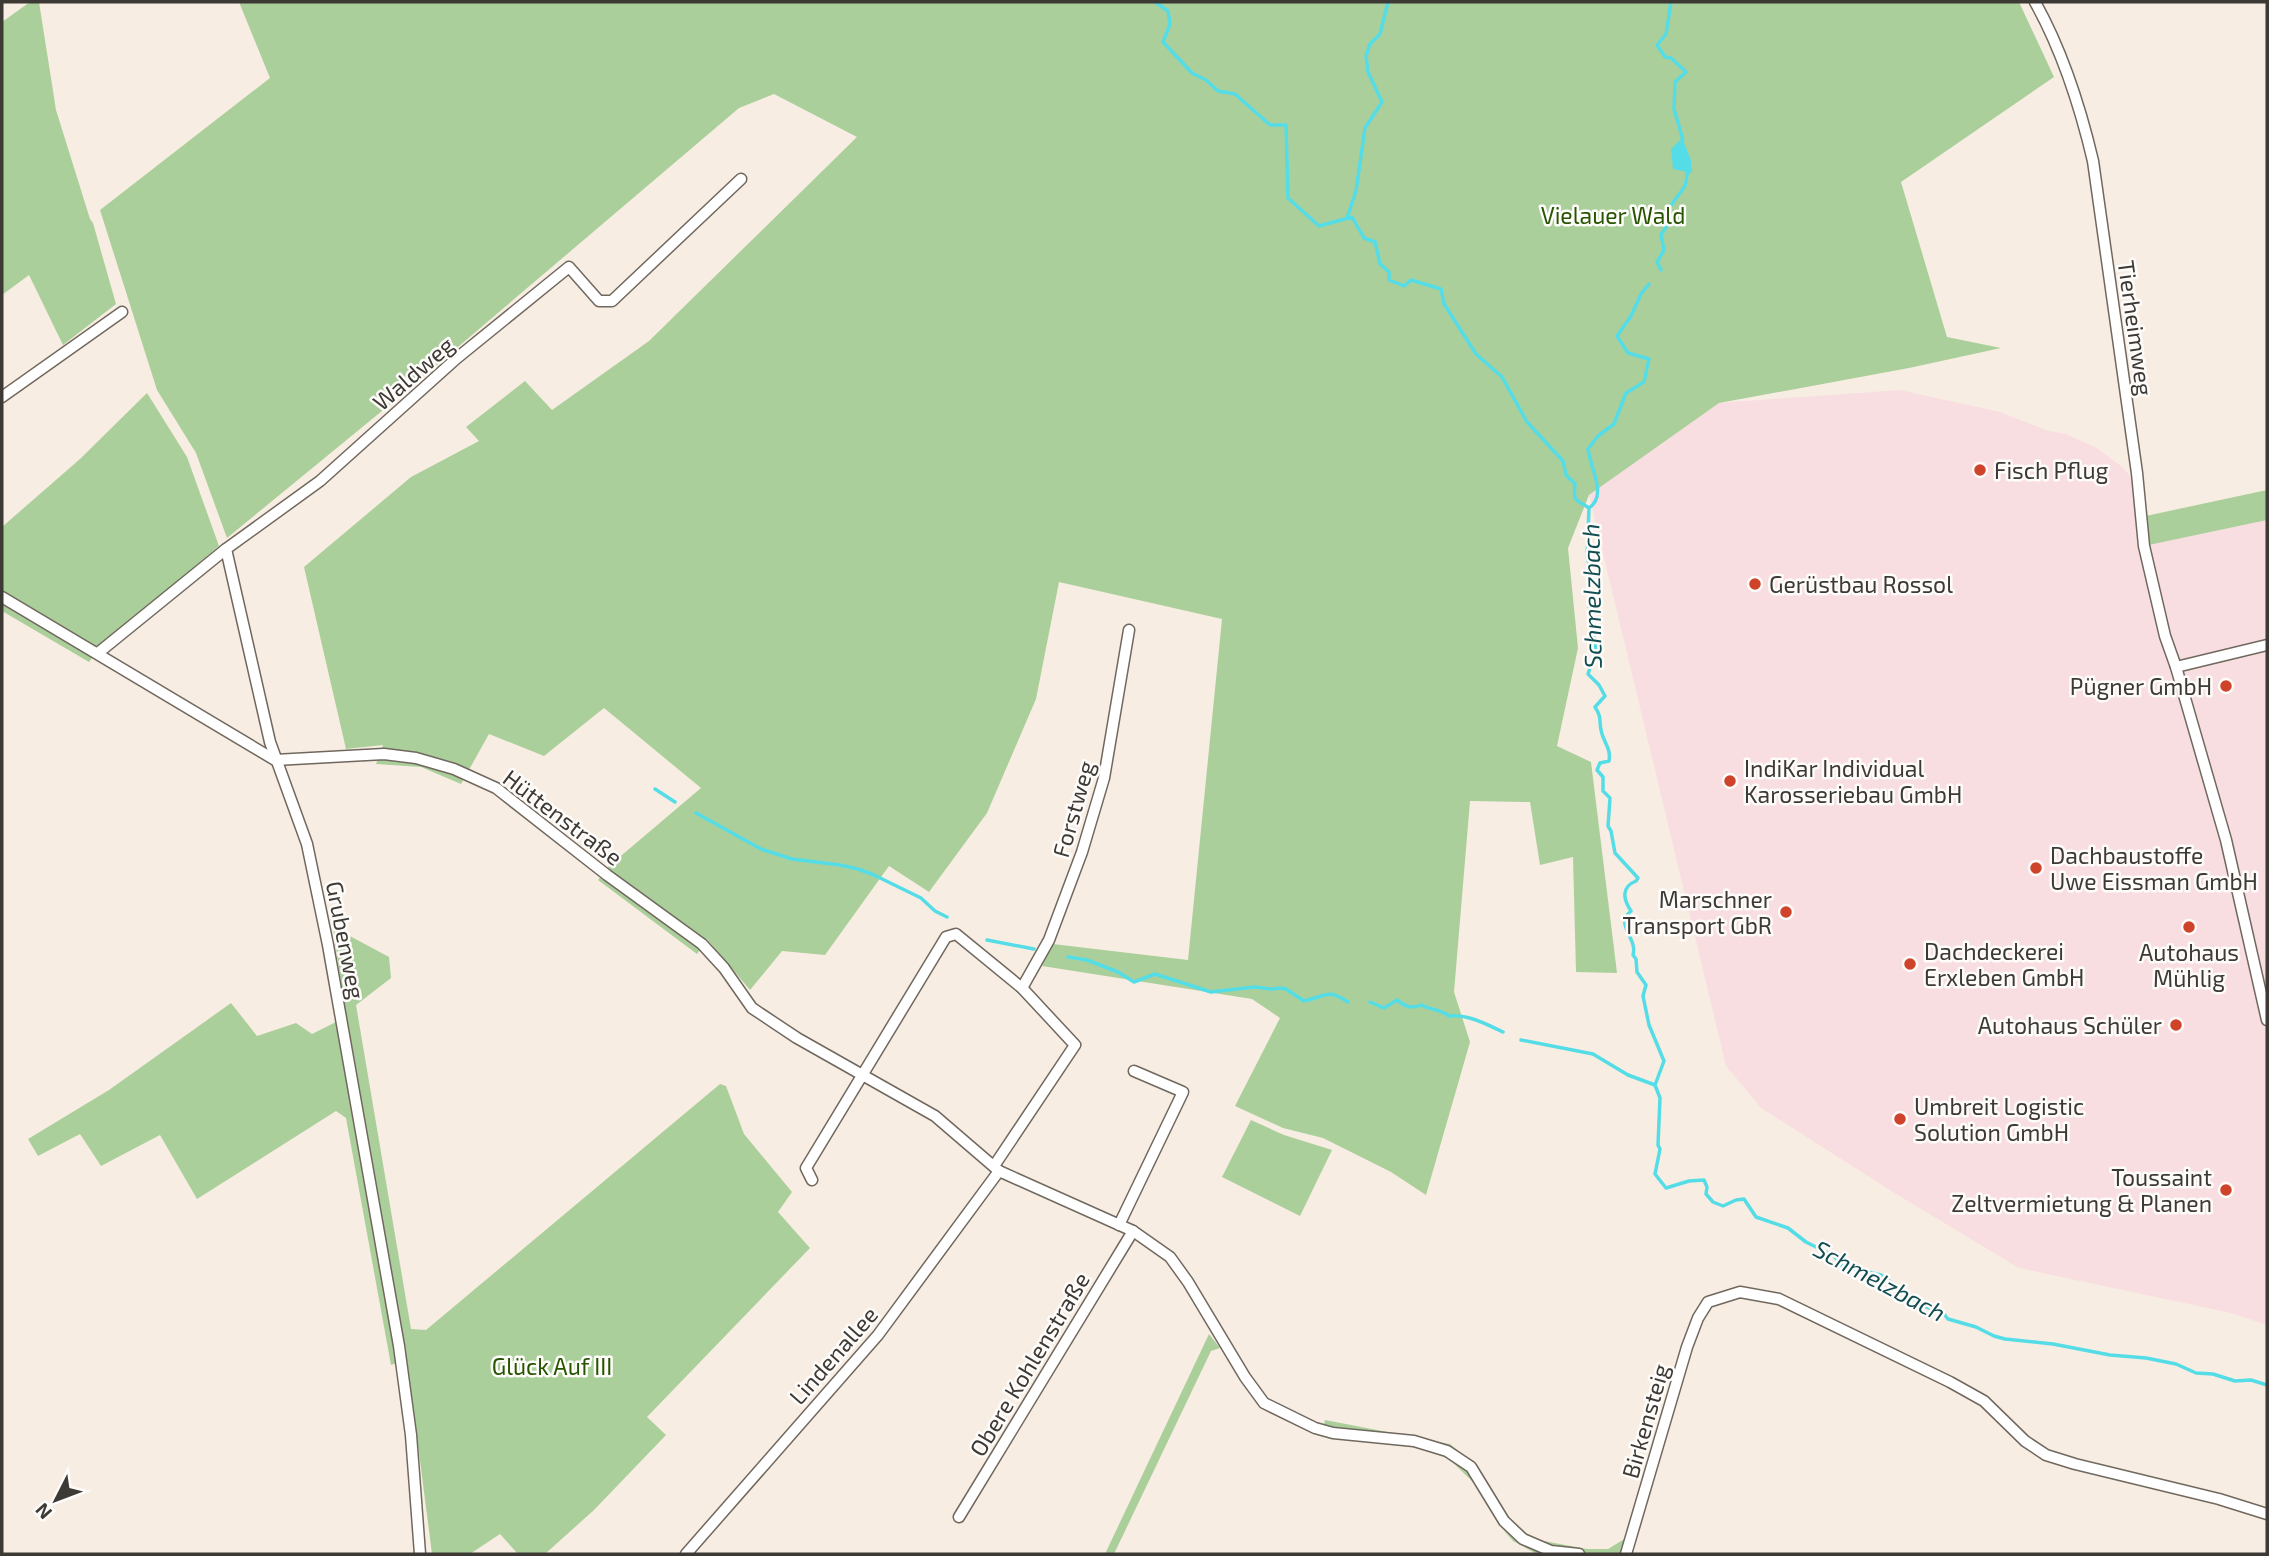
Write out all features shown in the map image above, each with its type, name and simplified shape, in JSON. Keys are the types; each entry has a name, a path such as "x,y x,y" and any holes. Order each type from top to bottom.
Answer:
{"street":[{"name":"Tierheimweg","path":"2035,2 2053,33 2068,74 2081,111 2093,162 2137,473 2144,546 2165,636 2226,840 2267,1020"},
{"name":"Waldweg","path":"97,653 226,549 320,481 457,358 569,267 599,301 612,301 741,179"},
{"path":"2,397 122,312"},
{"name":"Grubenweg","path":"226,549 275,760 307,844 328,945 399,1346 411,1435 420,1554"},
{"path":"2,597 275,760"},
{"name":"Forstweg","path":"1022,988 1049,940 1083,852 1104,778 1129,630"},
{"path":"2176,667 2267,645"},
{"name":"Hüttenstraße","path":"275,760 384,754 416,758 454,769 496,788 702,944 724,968 752,1008 862,1076"},
{"path":"812,1180 806,1168 946,937 956,934 1022,988 1075,1045 997,1169"},
{"path":"1119,1225 1183,1092 1134,1071"},
{"path":"862,1076 935,1116 997,1169 1133,1231 1170,1257 1245,1377 1265,1403 1315,1429 1414,1441 1447,1451 1471,1467 1504,1521 1523,1539 1551,1551 1578,1554"},
{"name":"Lindenallee","path":"686,1554 878,1335 997,1169"},
{"name":"Obere Kohlenstraße","path":"959,1517 1133,1231"},
{"name":"Birkensteig","path":"1626,1554 1698,1318 1708,1302 1740,1292 1779,1299 1950,1382 1984,1401 2025,1441 2046,1455 2267,1514"}],"shaded area":[{"path":"1900,390 2000,412 2049,431 2066,434 2097,448 2130,476 2141,516 2144,546 2267,520 2267,1325 2231,1313 2019,1268 1761,1108 1726,1066 1589,495 1719,403"}],"green space":[{"path":"30,2 39,2 56,110 116,304 63,345 29,275 2,295 2,22"},
{"name":"Vielauer Wald","path":"239,2 2019,2 2054,77 1901,182 1947,337 2001,348 1719,403 1589,495 1568,548 1578,648 1557,746 1591,762 1617,973 1576,972 1573,857 1540,865 1530,802 1470,801 1454,992 1470,1042 1426,1195 1391,1172 1323,1138 1283,1128 1235,1106 1280,1018 1252,999 1042,966 1053,944 1188,960 1222,619 1059,582 1036,699 987,813 929,892 889,866 825,955 782,951 750,990 707,939 697,954 598,880 609,866 701,788 604,708 544,756 489,734 461,784 421,767 376,764 383,745 346,749 304,567 411,477 479,441 466,427 525,381 552,410 649,341 857,137 774,94 739,108 399,397 227,538 196,453 157,390 100,210 270,78"},
{"path":"147,393 187,457 219,546 103,643 89,662 2,611 2,527 80,459"},
{"path":"2267,490 2267,520 2144,546 2141,517"},
{"name":"Glück Auf III","path":"333,927 389,957 391,978 356,1005 411,1329 426,1330 720,1084 726,1086 744,1134 792,1192 778,1212 810,1248 647,1417 666,1435 594,1510 545,1554 518,1554 500,1534 470,1554 432,1554 407,1360 391,1365 346,1118 336,1111 197,1199 160,1135 101,1166 80,1134 38,1156 28,1139 109,1090 231,1003 257,1036 296,1023 312,1034 334,1023 345,1012"},
{"path":"1251,1120 1284,1135 1332,1150 1300,1216 1222,1177"},
{"path":"1209,1334 1220,1348 1211,1351 1114,1554 1105,1554"},
{"path":"1325,1420 1450,1444 1479,1468 1509,1517 1533,1539 1587,1549 1608,1549 1626,1538 1621,1554 1537,1554 1513,1541 1499,1525 1473,1482 1449,1459 1420,1448 1321,1436"}],"water":[{"path":"1682,138 1691,160 1692,173 1673,169 1671,149"}],"waterway":[{"name":"Schmelzbach","path":"1155,2 1168,11 1170,24 1163,42 1192,73 1206,80 1218,91 1235,94 1270,125 1286,125 1288,198 1319,226 1352,217 1364,238 1375,242 1380,264 1389,272 1389,280 1404,286 1411,280 1441,289 1444,304 1476,354 1502,377 1527,422 1563,461 1566,475 1575,484 1576,500 1589,508 1587,557 1592,574 1589,605 1596,650 1588,674 1605,696 1595,707 1609,757 1609,761 1600,763 1597,770 1603,777 1603,791 1610,798 1608,826 1615,853 1638,878 1626,890 1625,898 1631,911 1626,916 1625,927 1634,949 1637,972 1646,985 1643,996 1649,1025 1664,1061 1655,1085 1660,1098 1660,1149 1655,1174 1666,1188 1689,1181 1704,1180 1706,1194 1713,1202 1723,1206 1744,1199 1756,1217 1788,1228 1806,1242 1834,1256 1842,1266 1881,1275 1924,1306 1943,1313 1948,1319 1976,1327 1994,1336 2110,1355 2146,1358 2176,1364 2196,1373 2213,1374 2235,1381 2251,1380 2267,1385"},
{"path":"1347,218 1356,191 1365,128 1382,102 1368,72 1366,56 1370,44 1380,34 1388,2"},
{"path":"1671,2 1666,34 1657,45 1665,57 1671,58 1686,72 1675,82 1674,109 1683,140"},
{"path":"1661,270 1657,262 1664,250 1661,235 1668,224 1664,215 1685,186 1688,171"},
{"path":"1589,508 1594,503 1598,489 1588,449 1598,436 1614,424 1626,393 1644,382 1649,359 1628,353 1617,336 1649,284"},
{"path":"655,789 675,802"},
{"path":"696,813 761,849 792,859 840,865 874,875 921,898 935,911 947,917"},
{"path":"987,940 1034,949"},
{"path":"1068,957 1087,960 1118,972 1134,982 1155,974 1211,992 1254,987 1280,988 1304,1001 1331,994 1348,1002"},
{"path":"1370,1002 1384,1008 1397,1000 1409,1007 1421,1005 1449,1016 1477,1020 1503,1032"},
{"path":"1521,1040 1593,1054 1628,1075 1655,1085"}],"place":[{"name":"Fisch Pflug","path":"1980,470"},
{"name":"Gerüstbau Rossol","path":"1755,584"},
{"name":"Pügner GmbH","path":"2226,686"},
{"name":"IndiKar Individual Karosseriebau GmbH","path":"1730,781"},
{"name":"Dachbaustoffe Uwe Eissman GmbH","path":"2036,868"},
{"name":"Marschner Transport GbR","path":"1786,912"},
{"name":"Autohaus Mühlig","path":"2189,927"},
{"name":"Dachdeckerei Erxleben GmbH","path":"1910,964"},
{"name":"Autohaus Schüler","path":"2176,1025"},
{"name":"Umbreit Logistic Solution GmbH","path":"1900,1119"},
{"name":"Toussaint Zeltvermietung & Planen","path":"2226,1190"}]}
